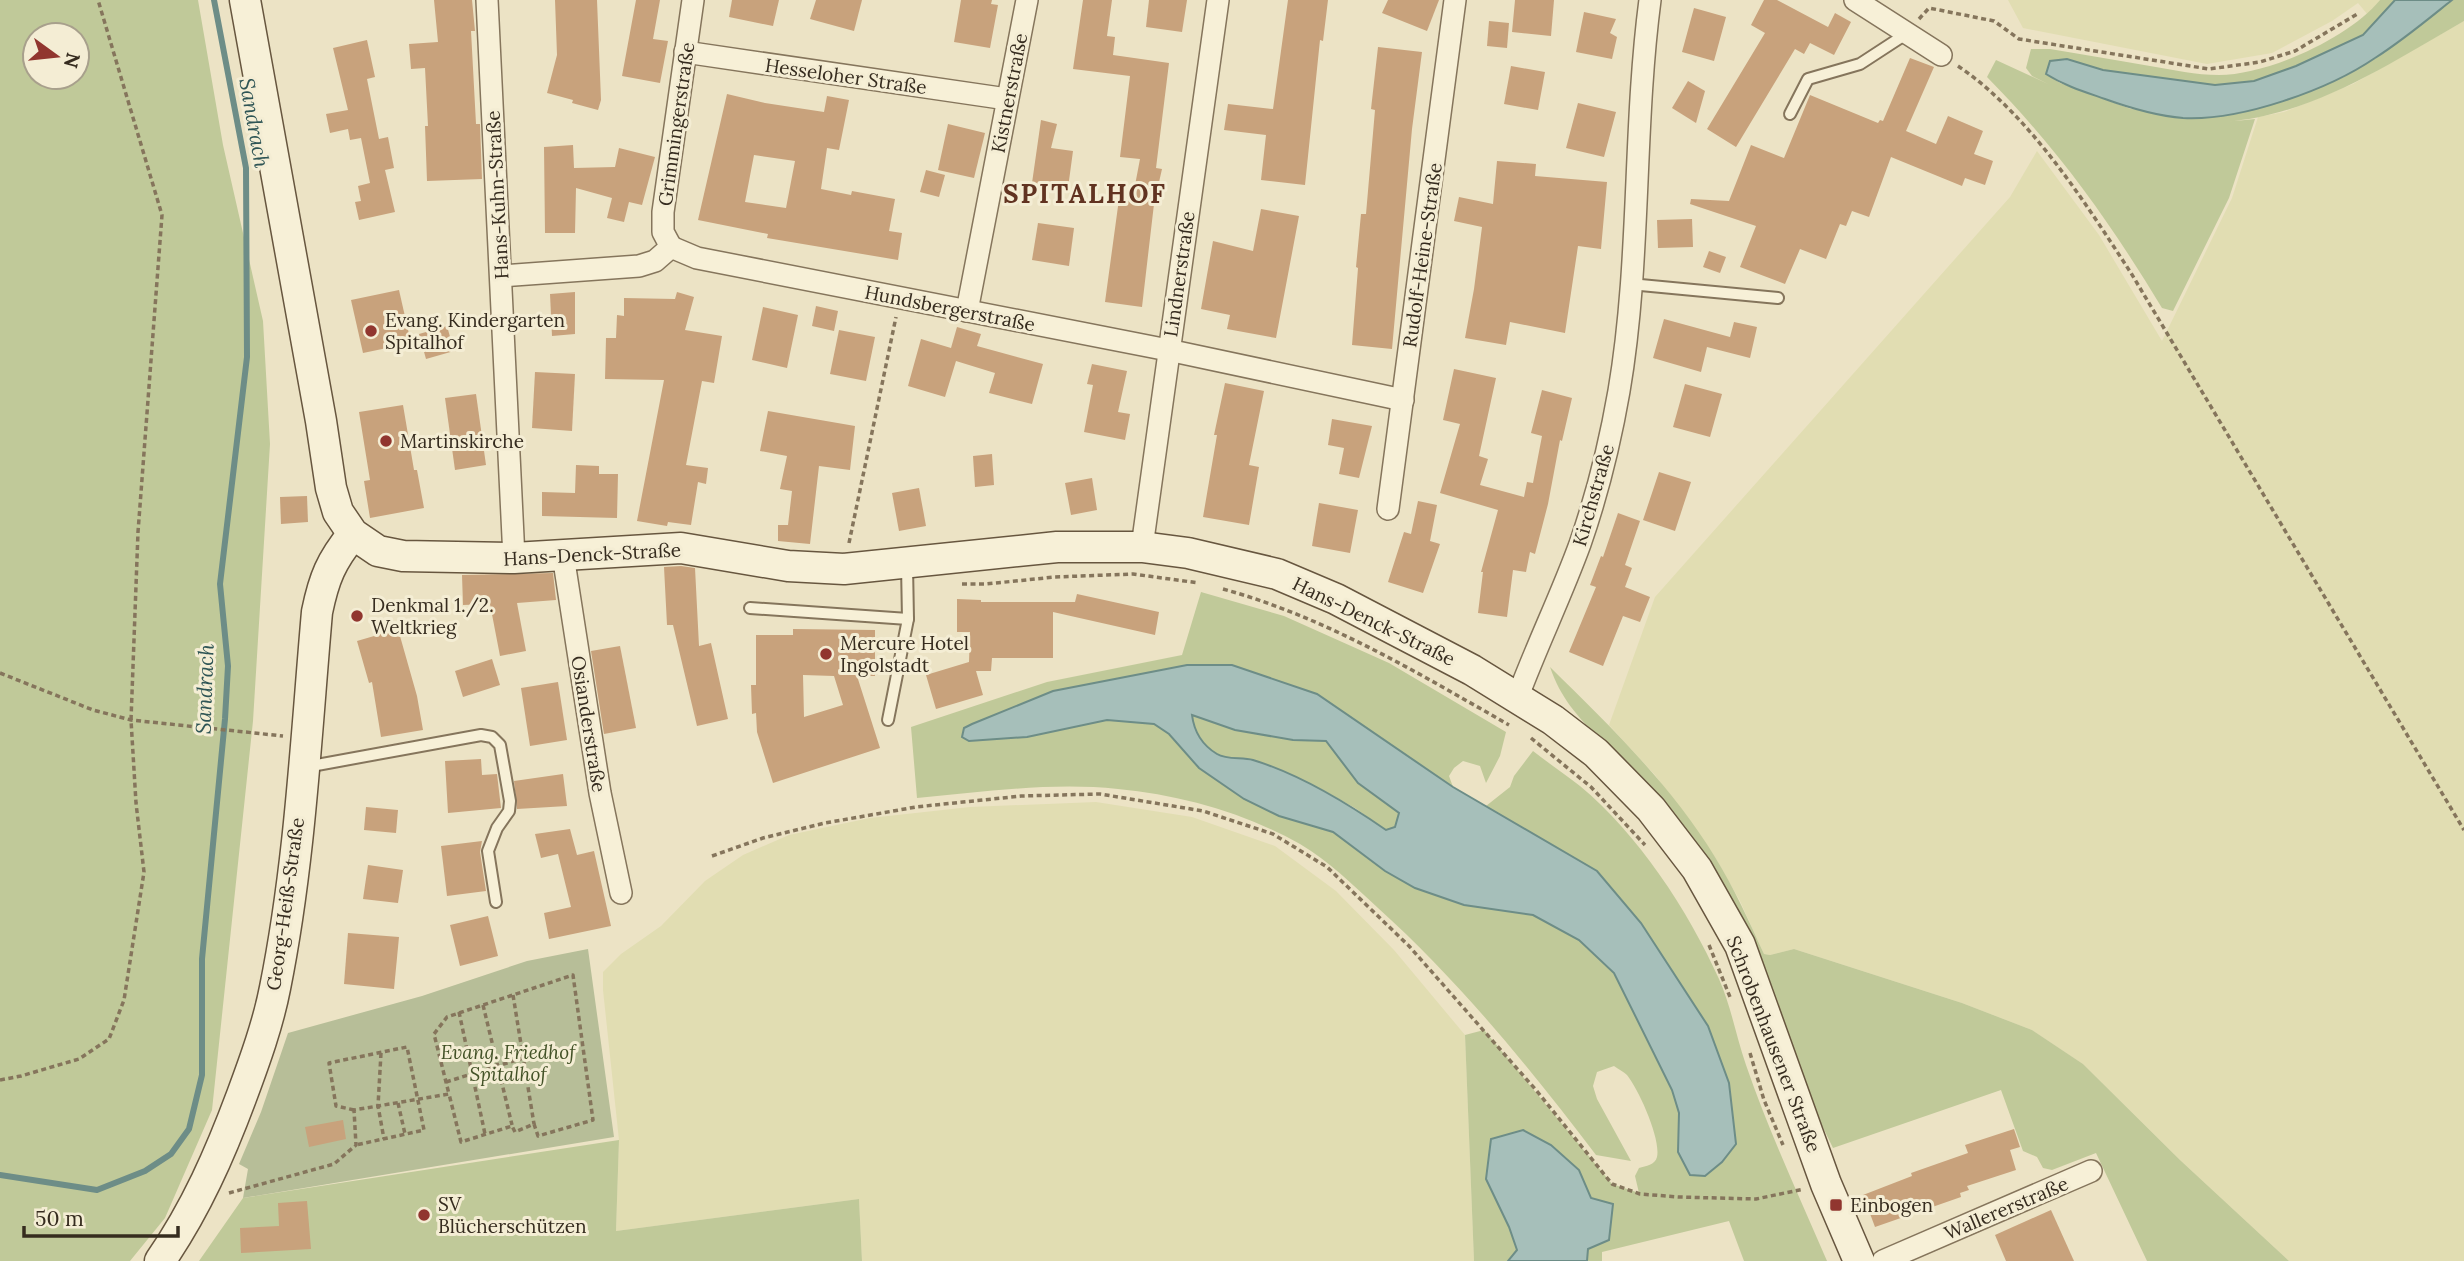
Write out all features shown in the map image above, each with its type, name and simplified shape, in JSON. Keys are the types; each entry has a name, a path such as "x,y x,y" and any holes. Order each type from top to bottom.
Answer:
{"street":[{"name":"Hans-Denck-Straße","path":"245,0 331,488 338,512 354,534 378,551 403,556 514,558 681,548 788,566 844,569 1057,547 1142,547 1188,553 1277,574 1373,617 1518,696"},
{"name":"Hans-Kuhn-Straße","path":"487,0 514,558"},
{"name":"Grimmingerstraße","path":"671,247 663,232 663,212 693,0"},
{"name":"Kistnerstraße","path":"967,311 1027,0"},
{"name":"Lindnerstraße","path":"1142,547 1218,0"},
{"name":"Rudolf-Heine-Straße","path":"1388,509 1455,0"},
{"name":"Kirchstraße","path":"1518,696 1579,545 1597,489 1619,391 1630,284 1641,90 1650,0"},
{"path":"1863,2 1906,34 1941,55"},
{"name":"Hesseloher Straße","path":"685,52 1007,99"},
{"path":"502,276 639,266 655,261 671,247"},
{"name":"Hundsbergerstraße","path":"671,247 697,258 1168,350 1403,400"},
{"name":"Georg-Heiß-Straße","path":"160,1261 181,1231 212,1172 255,1060 275,991 285,930 303,768 317,612 324,580 335,557 354,534"},
{"name":"Osianderstraße","path":"563,555 600,793 621,893"},
{"name":"Schrobenhausener Straße","path":"1518,696 1596,753 1651,809 1697,869 1740,945 1826,1184 1859,1261"},
{"name":"Wallererstraße","path":"1883,1261 2091,1171"}],"lane":[{"path":"1790,114 1808,79 1860,64 1906,34"},
{"path":"1630,284 1778,298"},
{"path":"888,720 908,619 907,563"},
{"path":"750,608 908,619"},
{"path":"303,768 481,735 492,737 500,745 509,801 509,811 497,828 488,851 496,902"}],"path":[{"path":"0,1080 79,1059 109,1039 124,1000 144,872 135,803 131,720 138,532 162,215 98,0"},
{"path":"1906,34 1929,8 1994,21 2020,39 2209,69 2260,62 2295,51 2359,13"},
{"path":"1941,55 1972,76 2009,109 2093,214 2131,273 2464,830"},
{"path":"844,569 900,298"},
{"path":"955,583 986,584 1055,577 1133,574 1203,583"},
{"path":"1215,587 1287,610 1390,659 1517,729"},
{"path":"0,673 93,710 131,720 269,734"},
{"path":"1525,733 1591,786 1646,846"},
{"path":"712,856 763,838 825,822 916,807 1020,796 1100,794 1203,811 1273,834 1327,867 1409,946 1536,1090 1612,1184 1640,1194 1756,1199 1826,1184"},
{"path":"1705,937 1734,1007"},
{"path":"512,1126 461,1142 434,1034 447,1017 513,995 573,975 593,1120 538,1136 513,995"},
{"path":"483,1005 512,1126 515,1132 534,1124"},
{"path":"459,1013 485,1134"},
{"path":"1747,1042 1765,1100 1786,1151"},
{"path":"223,1195 334,1164 356,1145 424,1130 417,1099 407,1047 329,1063 336,1107 354,1110 398,1102 417,1099 449,1094"},
{"path":"381,1053 378,1106 384,1139"},
{"path":"446,1082 523,1058"},
{"path":"398,1102 405,1134"},
{"path":"354,1110 356,1145"}],"shaded area":[{"path":"2008,0 2380,0 2368,15 2358,3 2332,21 2272,53 2207,64 2023,28"},
{"path":"2464,21 2464,1261 2289,1261 2180,1160 2083,1064 2032,1030 1962,1003 1794,949 1764,954 1740,901 1715,857 1655,775 1609,725 1655,597 2010,197 2037,151 2099,235 2162,341 2232,198 2258,117 2284,112 2353,84"},
{"path":"1096,802 1192,817 1275,846 1336,891 1394,950 1465,1035 1474,1261 862,1261 859,1199 616,1231 619,1140 603,972 621,954 661,926 705,881 743,855 789,835 870,818 970,807"}],"green space":[{"path":"0,0 198,0 223,145 263,321 270,444 253,721 212,1110 165,1218 130,1261 0,1261"},
{"path":"2380,0 2395,0 2363,35 2296,66 2254,81 2215,85 2103,70 2067,59 2046,74 2060,83 2131,109 2237,114 2344,77 2376,58 2452,0 2464,0 2464,21 2379,70 2320,98 2289,109 2225,122 2255,119 2229,198 2173,311 2162,308 2082,187 2037,131 1987,77 1996,60 2048,84 2032,76 2026,68 2031,49 2050,49 2193,73 2219,75 2260,69 2306,52 2349,28"},
{"path":"1201,592 1284,616 1389,663 1506,732 1500,756 1486,783 1480,766 1463,761 1449,776 1453,787 1317,694 1053,691 972,724 969,741 1027,737 1107,720 1154,724 1169,734 1199,768 1279,816 1333,832 1385,871 1464,905 1533,915 1579,940 1614,973 1672,1090 1679,1113 1678,1152 1708,1026 1641,923 1597,871 1486,806 1510,787 1514,776 1533,751 1580,786 1622,827 1660,875 1692,926 1723,989 1755,1090 1827,1261 1744,1261 1729,1221 1602,1252 1602,1261 1474,1261 1465,1035 1484,1030 1612,1184 1639,1193 1635,1176 1639,1168 1650,1165 1657,1157 1656,1139 1648,1115 1626,1074 1614,1066 1597,1072 1593,1086 1597,1099 1631,1161 1596,1155 1493,1026 1408,936 1321,858 1300,844 1257,823 1189,801 1142,792 1093,787 1017,789 917,798 911,727 1047,682 1182,655"},
{"path":"1550,667 1617,734 1679,805 1722,869 1764,954 1794,949 1962,1003 2032,1030 2083,1064 2180,1160 2289,1261 2147,1261 2096,1153 2052,1170 2043,1168 2037,1157 2023,1151 2001,1090 1833,1148 1814,1109 1774,1005 1600,740 1565,698"},
{"path":"1192,714 1258,734 1326,741 1358,783 1399,813 1395,827 1386,830 1321,789 1252,760 1219,756 1206,746 1194,730"},
{"name":"Evang. Friedhof Spitalhof","path":"588,949 614,1137 243,1198 248,1169 239,1164 261,1112 288,1033 422,996 527,961"},
{"name":"SV Blücherschützen","path":"619,1140 616,1231 859,1199 862,1261 199,1261 243,1198"}],"water":[{"path":"2395,0 2452,0 2395,45 2356,70 2309,92 2257,109 2206,118 2183,118 2124,105 2060,82 2046,74 2050,61 2067,59 2103,70 2215,85 2254,81 2296,66 2363,35"},
{"path":"1187,665 1232,665 1317,694 1453,787 1597,871 1641,923 1708,1026 1729,1083 1736,1144 1722,1162 1705,1176 1690,1175 1678,1152 1679,1113 1672,1090 1614,973 1579,940 1533,915 1464,905 1415,888 1385,871 1333,832 1279,816 1244,799 1199,768 1169,734 1154,724 1107,720 1027,737 969,741 962,737 964,728 1053,691","holes":["1192,715 1235,730 1293,740 1326,741 1358,783 1399,813 1395,827 1386,830 1339,800 1288,773 1253,760 1217,754 1200,737"]},
{"path":"1523,1130 1551,1145 1579,1170 1591,1198 1613,1204 1609,1240 1588,1249 1587,1261 1508,1261 1517,1250 1486,1179 1491,1139"}],"building":[{"path":"434,0 472,0 476,124 480,124 482,179 427,181 425,68 411,69 409,44 438,42"},
{"path":"555,0 597,0 601,100 598,110 547,93 557,55"},
{"path":"636,0 660,0 653,39 668,41 660,83 622,76"},
{"path":"732,0 779,0 773,26 729,17"},
{"path":"816,0 862,0 854,31 810,19"},
{"path":"961,0 992,0 991,4 998,5 990,48 954,42"},
{"path":"1083,0 1112,0 1107,36 1115,37 1113,55 1169,63 1156,168 1162,169 1154,204 1142,307 1105,302 1119,199 1132,201 1140,159 1120,157 1130,76 1073,69"},
{"path":"1149,0 1187,0 1182,32 1146,27"},
{"path":"1288,0 1328,0 1323,41 1320,40 1305,185 1261,180 1266,135 1224,130 1228,104 1273,109"},
{"path":"1388,0 1439,0 1427,31 1382,13"},
{"path":"1515,0 1554,0 1551,36 1512,32"},
{"path":"1764,0 1777,0 1828,27 1835,13 1851,22 1834,55 1810,43 1804,54 1795,49 1736,147 1707,129 1765,33 1751,25"},
{"path":"1694,8 1726,17 1714,61 1682,52"},
{"path":"1584,12 1616,19 1610,33 1617,37 1612,59 1576,52"},
{"path":"1489,21 1509,23 1507,48 1487,46"},
{"path":"367,40 375,77 367,79 379,139 388,137 394,168 385,170 395,212 359,220 355,202 361,201 358,186 370,183 361,138 350,140 348,129 330,133 326,114 348,110 333,48"},
{"path":"1378,47 1422,52 1412,129 1392,349 1352,345 1356,267 1361,214 1366,214 1375,110 1371,109"},
{"path":"1910,58 1934,67 1906,131 1936,144 1948,116 1983,131 1974,154 1993,161 1985,185 1965,178 1962,186 1891,157 1869,217 1852,211 1846,226 1840,224 1826,259 1800,249 1785,284 1740,267 1756,226 1690,204 1691,199 1729,201 1751,145 1784,158 1810,95 1878,123 1883,121"},
{"path":"1511,66 1545,72 1538,110 1504,104"},
{"path":"1688,81 1705,91 1696,123 1672,108"},
{"path":"727,94 824,112 827,96 849,100 839,150 827,148 821,189 851,195 852,191 895,199 889,231 902,233 898,260 767,238 768,234 698,220","holes":["754,155 795,161 786,208 745,202"]},
{"path":"1578,103 1616,112 1604,157 1566,148"},
{"path":"1041,120 1057,124 1051,148 1073,151 1068,188 1032,183"},
{"path":"948,124 985,133 974,178 938,170"},
{"path":"573,145 574,168 615,167 619,148 655,157 642,205 629,202 624,222 607,218 612,198 576,188 575,233 545,233 544,147"},
{"path":"1497,161 1536,164 1535,176 1607,182 1601,249 1578,246 1565,333 1510,322 1506,345 1465,338 1482,227 1454,221 1459,197 1493,204"},
{"path":"926,170 945,175 939,197 920,192"},
{"path":"1261,209 1299,216 1276,338 1227,329 1230,315 1201,309 1213,241 1253,251"},
{"path":"1692,219 1693,247 1658,248 1657,220"},
{"path":"1038,223 1074,228 1069,266 1032,260"},
{"path":"1709,251 1726,257 1720,273 1703,267"},
{"path":"399,290 411,343 363,353 351,300"},
{"path":"575,292 575,334 552,336 550,294"},
{"path":"677,292 694,297 685,330 722,336 714,383 702,381 686,465 708,468 706,484 698,482 691,525 668,522 667,526 637,521 664,380 605,379 606,338 616,338 617,315 624,316 624,298 675,299"},
{"path":"816,306 838,311 834,331 812,326"},
{"path":"763,307 798,315 787,368 752,360"},
{"path":"1664,319 1730,337 1734,322 1757,327 1750,358 1707,347 1701,372 1653,358"},
{"path":"447,326 454,351 426,359 419,334"},
{"path":"957,327 981,334 977,346 1043,364 1032,404 989,393 995,373 956,361 945,397 908,386 921,339 951,348"},
{"path":"839,330 875,337 866,381 830,374"},
{"path":"1092,364 1127,371 1118,412 1130,414 1125,440 1084,432 1093,385 1087,384"},
{"path":"1454,369 1496,378 1479,456 1488,459 1480,485 1524,497 1527,482 1533,483 1542,436 1531,433 1542,390 1572,398 1535,554 1530,552 1526,572 1513,570 1507,617 1478,613 1481,572 1498,510 1440,493 1460,424 1443,420"},
{"path":"535,372 575,374 572,431 532,428"},
{"path":"1225,383 1264,391 1249,465 1259,467 1249,525 1203,517 1217,435 1214,435"},
{"path":"1685,384 1722,394 1710,437 1673,427"},
{"path":"476,394 486,465 455,470 445,398"},
{"name":"Martinskirche","path":"403,405 414,470 417,470 424,508 370,518 364,481 370,480 359,412"},
{"path":"768,411 855,426 850,470 819,466 810,544 778,541 778,525 788,525 792,491 780,489 787,456 760,451"},
{"path":"1332,419 1372,426 1359,478 1339,474 1344,448 1328,445"},
{"path":"992,454 994,485 975,487 973,456"},
{"path":"576,465 599,466 599,474 618,474 617,518 542,516 542,492 575,493"},
{"path":"1659,472 1691,482 1675,531 1643,520"},
{"path":"1092,478 1097,510 1071,515 1065,483"},
{"path":"919,488 926,526 899,531 892,493"},
{"path":"307,496 308,522 281,524 280,497"},
{"path":"1418,501 1437,505 1430,541 1440,544 1423,593 1388,582 1404,532 1411,534"},
{"path":"1319,503 1358,510 1350,553 1312,546"},
{"path":"1618,513 1640,521 1625,565 1632,568 1625,587 1650,597 1640,622 1623,616 1603,666 1569,652 1596,587 1590,585"},
{"path":"664,567 695,568 699,646 711,643 728,719 697,726 673,625 667,625"},
{"path":"553,573 556,600 517,603 526,651 500,656 490,604 463,605 462,575"},
{"path":"1077,594 1159,612 1155,635 1053,612 1053,658 992,658 991,671 976,671 983,695 936,709 926,675 969,662 970,632 957,632 957,599 981,602 1075,602"},
{"path":"398,629 417,696 423,730 381,737 372,682 369,683 357,641"},
{"path":"793,629 875,630 875,676 857,676 880,748 773,783 757,732 756,713 752,714 751,685 756,685 756,635 793,635","holes":["803,675 834,676 843,705 804,717"]},
{"path":"620,646 636,728 604,734 591,651"},
{"path":"492,659 500,685 463,697 455,671"},
{"path":"558,682 567,740 530,746 521,688"},
{"path":"481,759 482,775 497,774 501,808 448,813 445,761"},
{"path":"563,774 567,806 517,809 514,781"},
{"path":"366,807 398,810 396,833 364,830"},
{"path":"570,829 577,855 594,851 611,926 549,939 544,913 571,907 558,854 541,858 535,834"},
{"path":"482,841 480,852 486,891 447,896 441,846"},
{"path":"368,865 403,870 398,903 363,899"},
{"path":"488,916 498,956 460,966 450,925"},
{"path":"348,933 399,937 394,989 344,984"},
{"path":"343,1120 346,1139 309,1147 305,1127"},
{"path":"2014,1129 2020,1147 2010,1150 2016,1170 1967,1186 1969,1190 1960,1193 1961,1197 1875,1227 1863,1195 1912,1176 1911,1173 1968,1153 1965,1145"},
{"path":"307,1201 311,1249 241,1253 240,1228 279,1226 278,1203"},
{"path":"2051,1210 2074,1261 2006,1261 1995,1235"}],"waterway":[{"name":"Sandrach","path":"0,1175 97,1190 145,1171 171,1154 189,1129 202,1075 202,959 228,666 220,584 247,357 246,168 214,0"}],"place":[{"name":"Evang. Kindergarten Spitalhof","path":"371,331"},
{"name":"Martinskirche","path":"386,441"},
{"name":"Denkmal 1./2. Weltkrieg","path":"357,616"},
{"name":"Mercure Hotel Ingolstadt","path":"826,654"},
{"name":"Einbogen","path":"1836,1205"},
{"name":"SV Blücherschützen","path":"424,1215"}],"district":[{"name":"SPITALHOF","path":"1085,194"}]}
